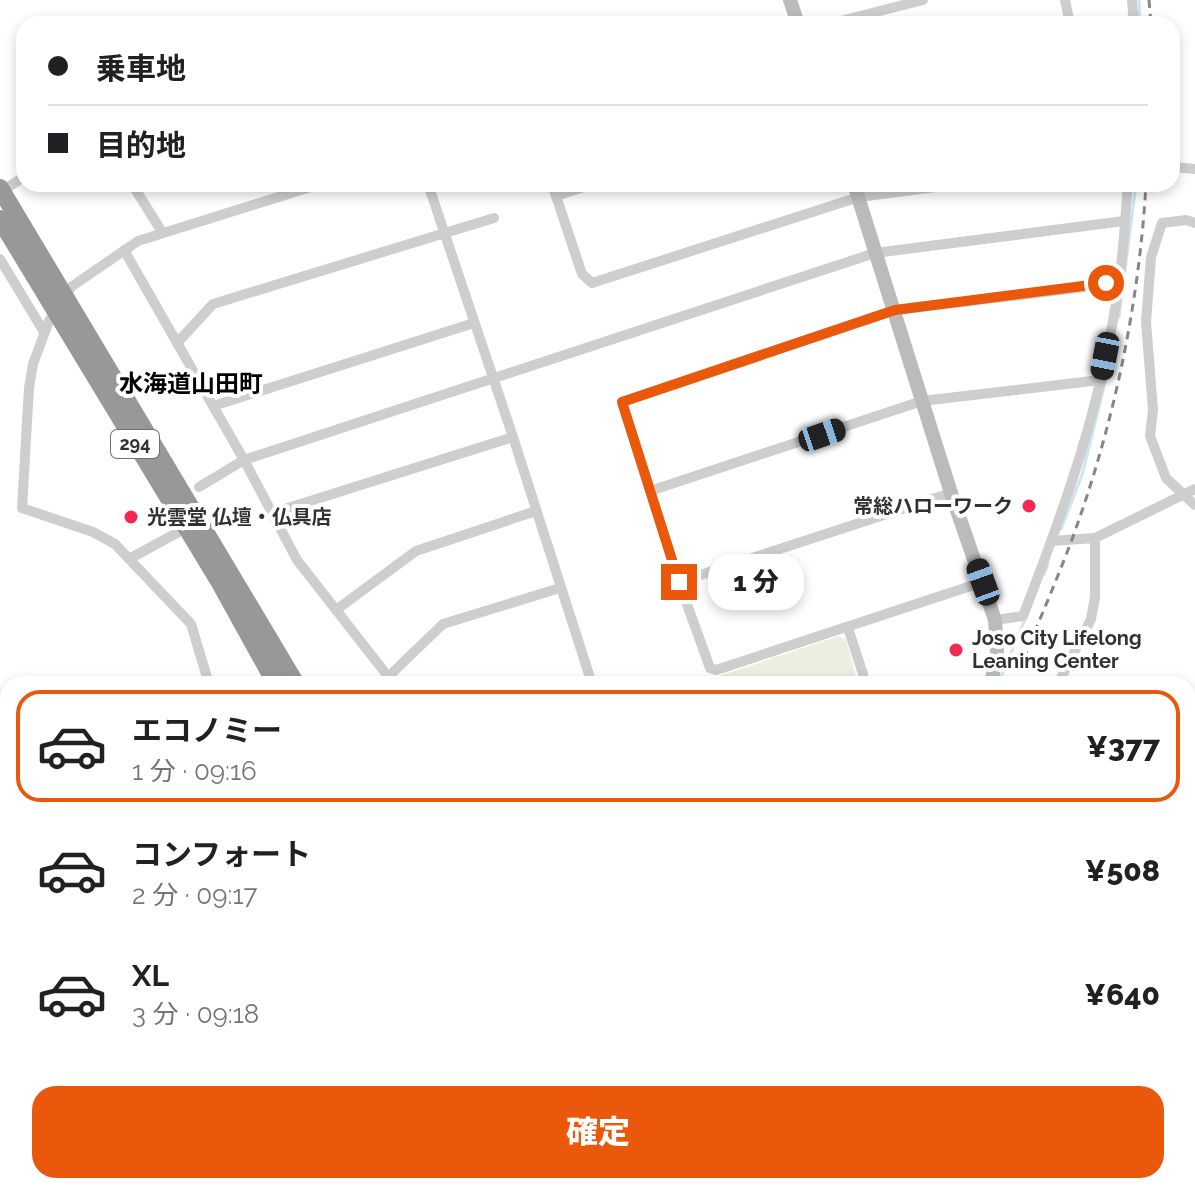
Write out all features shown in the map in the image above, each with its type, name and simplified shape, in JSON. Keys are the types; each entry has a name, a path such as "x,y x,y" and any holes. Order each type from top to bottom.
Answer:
{"highway":[{"name":"294","path":"1,190 59,304 272,676"},
{"name":"294","path":"0,219 59,304 291,676"}],"street":[{"path":"860,16 923,0"},
{"path":"137,192 162,232"},
{"path":"207,676 191,624 115,544 93,532 22,508 33,364 44,332 59,304 77,281 124,250 162,232 294,192"},
{"path":"431,192 589,676"},
{"path":"555,192 582,274 592,283 851,192"},
{"path":"556,196 568,192"},
{"path":"858,192 951,493 995,620 997,652 992,676"},
{"path":"995,620 1023,616 1073,484 1100,380 1119,283 1127,192"},
{"path":"177,343 213,304 494,218"},
{"path":"1195,223 1186,220 1162,223 1151,257 1146,322 1153,410 1150,436 1166,478 1195,505"},
{"path":"199,487 244,460 875,253 1124,221"},
{"path":"124,250 244,460 297,560 389,676"},
{"path":"0,259 44,332"},
{"path":"983,582 716,670 710,668 679,582 622,402 895,310 1119,283"},
{"path":"213,406 474,323"},
{"path":"650,491 922,401 1100,380"},
{"path":"272,513 513,437"},
{"path":"1052,541 1095,538 1195,489"},
{"path":"679,582 951,493"},
{"path":"336,610 416,551 536,511"},
{"path":"129,559 186,528"},
{"path":"1062,676 1091,619 1095,597 1095,538"},
{"path":"396,676 443,624 560,588"},
{"path":"848,628 863,676"}],"green space":[{"path":"839,636 846,640 856,676 720,676"}],"waterway":[{"path":"1139,0 1140,16"},
{"path":"1119,317 1135,192"},
{"path":"1061,529 1082,475 1109,367"},
{"path":"1044,574 1048,564"},
{"path":"1001,676 1026,617"}],"railway":[{"path":"1149,0 1150,16"},
{"path":"1016,676 1071,542 1111,411 1130,321 1145,192"}],"place":[{"name":"常総ハローワーク","path":"1029,506"},
{"name":"光雲堂 仏壇・仏具店","path":"131,517"},
{"name":"Joso City Lifelong Leaning Center","path":"956,650"}],"district":[{"name":"水海道山田町","path":"191,384"}],"route":[{"path":"679,582 622,402 895,310 1106,283"}]}
